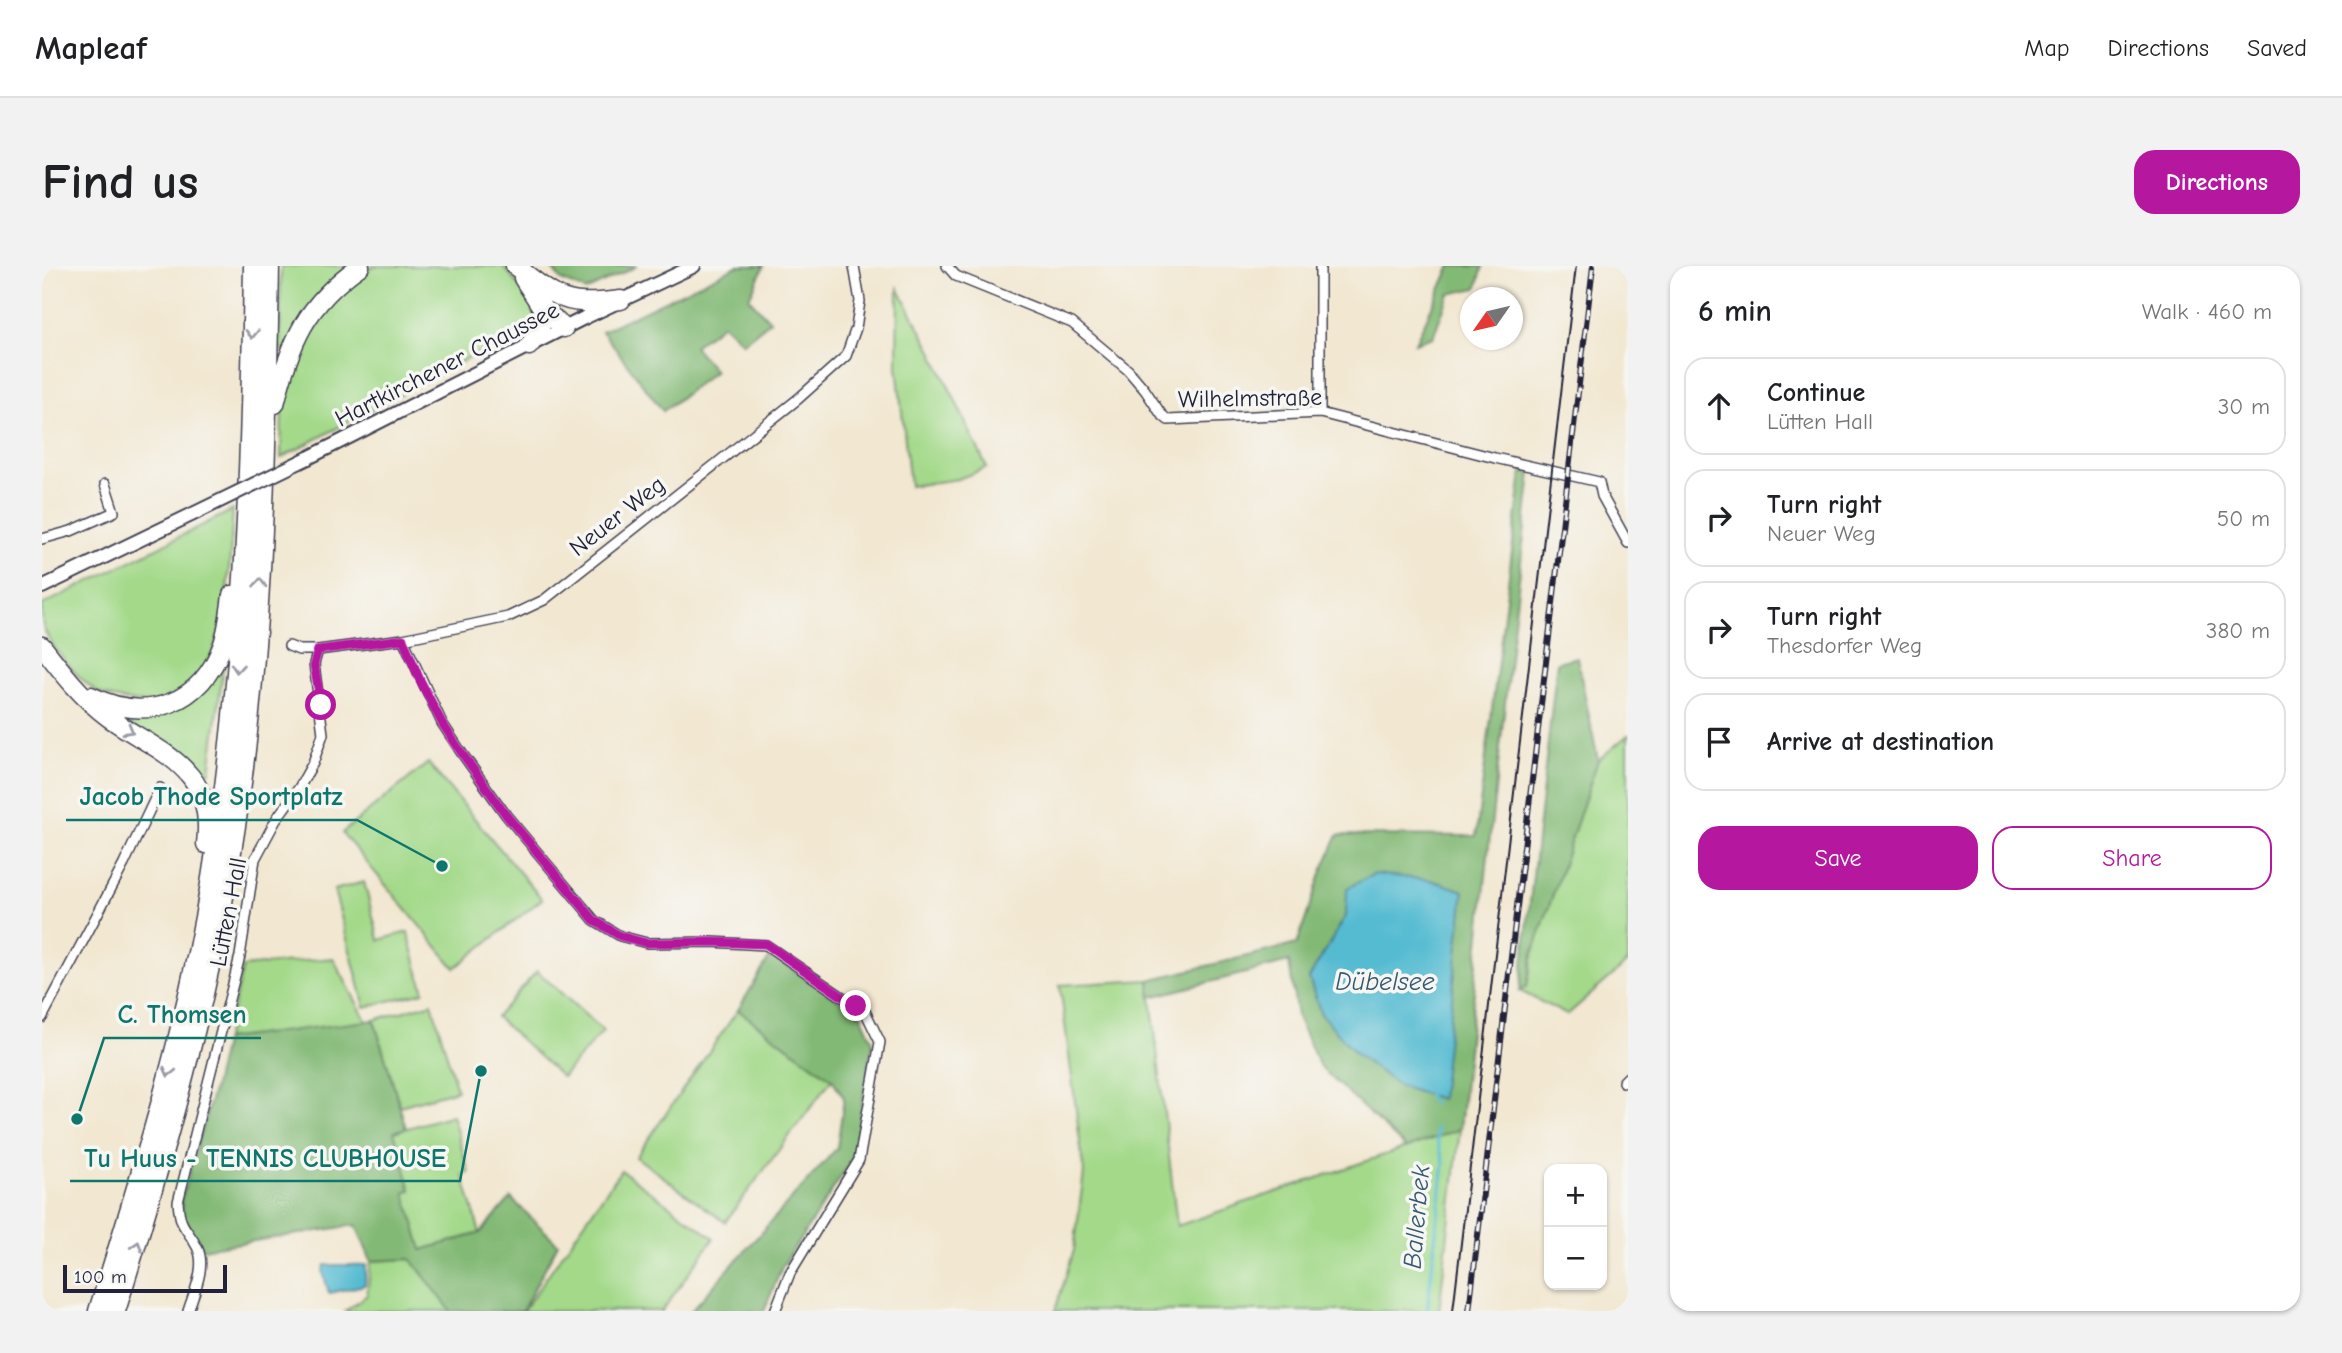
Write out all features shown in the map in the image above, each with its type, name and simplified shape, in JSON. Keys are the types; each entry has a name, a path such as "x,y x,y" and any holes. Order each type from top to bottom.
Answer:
{"highway":[{"path":"99,1311 165,1089 201,934 223,796 233,712 246,527 253,266"},
{"path":"116,1311 177,1108 199,1023 241,797 258,614 267,438 270,266"},
{"path":"267,438 285,361 301,328 320,300 339,281 360,266"},
{"path":"515,266 549,302 560,304 564,328"},
{"path":"549,302 621,300"},
{"path":"529,346 544,320 549,302"},
{"path":"76,688 120,708 134,710 173,702 197,686 211,668 223,644 246,527"},
{"path":"42,646 76,688 109,718 175,760 197,786 208,822 200,888 201,934"}],"main road":[{"name":"Hartkirchener Chaussee","path":"42,587 694,266"}],"street":[{"name":"Neuer Weg","path":"289,646 299,650 318,650 403,639 508,617 540,602 825,377 846,356 856,328 860,301 854,266"},
{"name":"Wilhelmstraße","path":"947,266 956,276 1072,323 1128,370 1161,414 1168,419 1320,413 1599,482 1602,496 1628,543"},
{"path":"1320,266 1320,413"},
{"path":"42,539 71,531 114,512 105,484"},
{"path":"403,639 431,700 461,752 506,815 594,920 620,936 646,943 766,944 866,1013 880,1042 859,1160 790,1273 775,1311"},
{"name":"Lütten Hall","path":"188,1311 201,1269 198,1249 180,1221 178,1202 240,956 255,859 277,818 313,764 323,734 314,664 318,650"},
{"path":"42,1018 124,864 160,788"}],"green space":[{"path":"281,266 354,266 285,351 280,349"},
{"path":"373,266 503,266 533,307 536,317 533,326 525,334 487,348 281,458 282,406 290,366 323,306"},
{"path":"550,266 637,266 586,291 561,280"},
{"path":"737,266 764,266 749,298 770,321 743,343 723,324 694,346 715,371 663,411 602,331"},
{"path":"1451,266 1483,266 1477,287 1460,287 1460,292 1449,294 1433,337 1415,343"},
{"path":"898,288 931,349 987,468 958,479 910,486 897,366"},
{"path":"1522,472 1531,473 1460,1129 1406,1148 1320,1067 1297,1017 1289,962 1151,997 1149,980 1297,944 1322,871 1338,835 1476,836","holes":["1346,916 1321,1014 1309,978"]},
{"path":"233,510 229,573 222,619 217,641 199,676 178,693 154,703 105,696 94,690 52,644 43,626 42,605"},
{"path":"225,654 210,772 197,774 110,710 161,713"},
{"path":"1577,657 1598,760 1533,954 1527,986 1520,991 1557,662"},
{"path":"1628,735 1628,962 1567,1015 1520,991 1527,985 1533,954 1598,760"},
{"path":"428,763 542,899 455,968 342,833"},
{"path":"364,882 379,940 408,932 424,992 365,1007 334,890"},
{"path":"771,955 861,1015 873,1042 852,1160 782,1267 764,1311 691,1311 837,1148 844,1098 832,1079 738,1010"},
{"path":"333,958 367,1022 225,1039 243,967"},
{"path":"537,971 603,1031 562,1077 496,1017"},
{"path":"1149,980 1177,1226 1460,1129 1439,1311 1055,1311 1074,1250 1084,1172 1060,985"},
{"path":"432,1003 457,1090 400,1106 374,1020"},
{"path":"738,1010 832,1079 725,1222 636,1157"},
{"path":"374,1020 406,1128 394,1132 411,1190 405,1193 422,1250 480,1233 511,1198 558,1244 522,1311 451,1311 411,1259 371,1261 356,1225 203,1249 183,1219 181,1201 225,1039"},
{"path":"452,1115 469,1173 463,1175 480,1233 422,1250 404,1192 411,1190 394,1132"},
{"path":"621,1170 714,1238 662,1311 523,1311"},
{"path":"411,1259 451,1311 345,1311 367,1295 371,1261"}],"water":[{"name":"Dübelsee","path":"1374,874 1431,880 1464,891 1441,1099 1399,1086 1356,1054 1321,1014 1309,978 1346,916 1347,888"},
{"path":"325,1265 366,1265 365,1285 329,1293 323,1272"}],"waterway":[{"name":"Ballerbek","path":"1428,1095 1433,1104"},
{"name":"Ballerbek","path":"1427,1311 1444,1163 1436,1128"}],"tram line":[{"path":"1453,1311 1576,266"}],"railway":[{"path":"1469,1311 1593,266"}],"place":[{"name":"Jacob Thode Sportplatz","path":"442,866"},
{"name":"Tu Huus - TENNIS CLUBHOUSE","path":"481,1071"},
{"name":"C. Thomsen","path":"77,1119"}],"route":[{"path":"321,705 314,664 318,650 403,639 442,723 461,752 506,815 594,920 620,936 646,943 766,944 856,1006"}]}
